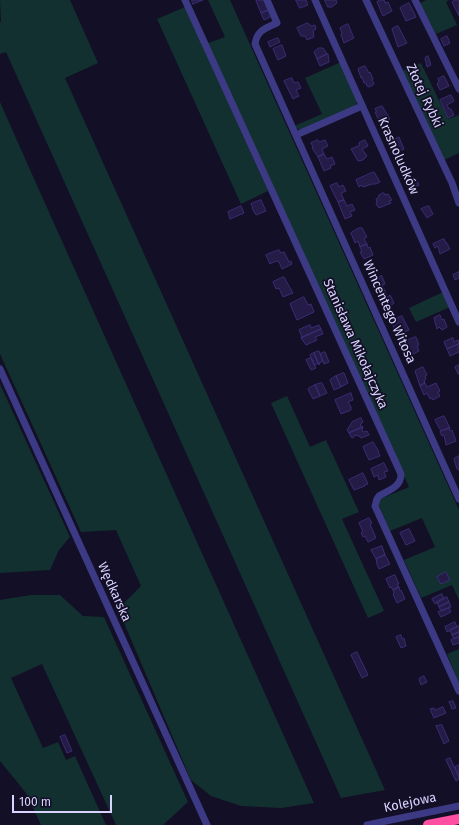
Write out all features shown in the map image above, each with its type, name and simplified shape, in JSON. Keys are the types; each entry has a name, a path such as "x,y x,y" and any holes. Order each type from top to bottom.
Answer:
{"highway":[{"name":"Kolejowa","path":"428,825 459,819"}],"street":[{"name":"Stanisława Mikołajczyka","path":"185,0 401,474 401,478 397,485 379,496 375,506 459,690"},
{"name":"Wincentego Witosa","path":"267,0 277,23 260,31 256,37 255,44 459,499"},
{"name":"Krasnoludków","path":"315,0 459,322"},
{"name":"Złotej Rybki","path":"366,0 452,184 459,203"},
{"path":"415,0 459,89"},
{"path":"296,135 362,106"},
{"name":"Wędkarska","path":"0,369 207,825"},
{"name":"Kolejowa","path":"367,825 459,806"}],"green space":[{"path":"0,0 70,0 98,63 65,78 385,790 341,798 6,52 0,54"},
{"path":"208,0 230,0 459,510 459,600 452,585 421,598 404,560 435,547 422,518 390,531 378,503 380,499 409,487 208,43 225,37"},
{"path":"426,0 449,0 446,2 457,25 436,34 420,3"},
{"path":"185,7 268,191 241,204 157,19"},
{"path":"341,62 357,101 356,105 301,130 296,128 294,126 322,114 305,78"},
{"path":"421,63 448,119 459,115 459,153 444,160 402,71"},
{"path":"0,102 314,803 281,808 241,806 211,796 191,780 118,609 141,586 116,530 81,532 0,354"},
{"path":"443,292 450,307 416,322 409,308"},
{"path":"0,384 70,537 59,550 50,570 0,573"},
{"path":"287,396 310,447 326,440 359,512 342,519 384,611 368,618 271,403"},
{"path":"31,595 60,595 83,616 104,617 188,802 163,825 116,825 42,664 11,678 43,748 58,742 66,760 75,756 106,825 41,825 26,793 0,761 0,600"},
{"path":"459,649 459,683 447,654"}],"building":[{"path":"192,0 203,0 193,4"},
{"path":"265,0 269,10 261,13 256,1"},
{"path":"296,0 306,0 308,5 300,8"},
{"path":"325,0 336,0 337,3 332,7 328,7"},
{"path":"384,0 385,3 388,2 392,11 383,16 377,2"},
{"path":"459,0 459,16 452,2"},
{"path":"409,3 416,17 406,21 400,8"},
{"path":"269,10 272,16 264,20 261,13"},
{"path":"308,23 311,26 315,25 316,29 313,31 314,37 307,40 305,36 301,36 297,28"},
{"path":"348,24 354,38 344,43 340,28"},
{"path":"398,26 407,43 398,47 392,29"},
{"path":"447,36 450,43 444,46 441,39"},
{"path":"278,38 280,42 270,47 268,42"},
{"path":"282,45 286,56 278,60 273,49"},
{"path":"319,48 323,48 327,54 317,59 314,52"},
{"path":"328,54 329,62 320,66 317,59"},
{"path":"428,56 431,65 427,67 425,58"},
{"path":"365,66 369,73 370,72 374,83 369,87 366,83 364,83 358,69"},
{"path":"444,76 449,86 440,90 437,84 439,82 438,79"},
{"path":"292,78 294,83 298,82 301,88 296,90 299,96 293,99 284,81"},
{"path":"451,95 454,101 447,105 454,115 448,118 440,100"},
{"path":"382,106 390,119 380,123 375,109"},
{"path":"393,136 395,139 399,137 404,149 395,153 387,139"},
{"path":"318,140 319,142 325,140 328,146 322,149 324,154 318,157 312,148 311,143"},
{"path":"365,140 368,146 362,149 367,156 363,160 358,161 351,149 360,145 359,143"},
{"path":"324,154 327,159 332,157 335,164 330,166 331,168 324,171 318,157"},
{"path":"374,172 380,182 363,187 362,185 359,187 356,180"},
{"path":"410,173 413,179 416,178 419,185 409,190 404,176"},
{"path":"337,183 339,187 343,185 346,191 341,193 344,200 338,202 330,186"},
{"path":"384,193 385,195 388,194 392,200 389,201 391,203 379,208 376,204 376,199 379,195"},
{"path":"261,200 266,211 256,215 251,204"},
{"path":"344,200 347,206 352,204 355,210 350,212 352,216 345,219 338,202"},
{"path":"241,206 244,213 230,219 228,212"},
{"path":"429,206 433,214 427,218 421,209"},
{"path":"359,228 362,228 367,237 364,239 367,244 360,247 358,241 355,243 351,233"},
{"path":"444,239 450,249 440,254 438,246 435,248 433,244"},
{"path":"367,244 373,255 364,259 360,252 362,251 360,247"},
{"path":"279,250 281,253 284,252 289,262 291,261 292,264 282,269 279,262 276,261 270,264 266,255"},
{"path":"459,272 459,278 455,280 453,275"},
{"path":"382,276 385,284 382,285 385,291 379,294 372,281"},
{"path":"284,277 293,293 283,297 279,288 276,289 273,282"},
{"path":"385,291 387,297 390,295 394,303 389,307 384,308 379,294"},
{"path":"304,297 308,305 311,304 314,312 297,320 290,304"},
{"path":"440,315 442,320 444,319 447,327 442,330 439,327 437,329 434,318"},
{"path":"402,316 409,330 398,335 397,332 395,332 392,321"},
{"path":"310,325 311,328 319,325 321,329 301,338 302,337 299,330"},
{"path":"321,329 323,334 315,337 317,340 306,345 301,338"},
{"path":"416,337 419,345 417,346 419,351 409,354 406,346 402,348 400,343"},
{"path":"453,338 454,342 458,340 459,344 447,349 444,342"},
{"path":"459,344 459,348 457,349 459,352 450,356 447,349"},
{"path":"319,351 323,361 319,363 319,365 314,353"},
{"path":"325,352 329,362 324,364 320,354"},
{"path":"314,353 318,363 314,365 310,355"},
{"path":"311,358 316,368 311,370 306,360"},
{"path":"459,365 459,374 458,374 455,367"},
{"path":"423,367 427,375 425,376 426,379 424,380 425,383 420,386 415,371"},
{"path":"344,373 348,383 341,387 336,376"},
{"path":"336,376 341,387 334,390 330,380"},
{"path":"322,383 327,393 320,396 315,385"},
{"path":"425,383 427,387 436,383 440,391 438,392 440,396 433,400 432,398 430,399 427,393 424,395 420,386"},
{"path":"315,385 320,396 313,399 308,389"},
{"path":"351,393 353,400 348,402 351,410 341,414 335,400"},
{"path":"444,416 450,428 441,431 435,420"},
{"path":"361,418 363,422 360,425 363,427 349,433 347,430 352,422"},
{"path":"363,427 362,431 367,431 369,435 361,438 355,435 353,438 351,437 349,433"},
{"path":"449,428 450,431 452,430 456,441 446,445 444,435 442,436 440,432"},
{"path":"373,442 380,456 369,460 363,447"},
{"path":"459,456 459,470 457,469 454,459"},
{"path":"384,463 388,471 384,472 386,477 379,480 378,475 374,477 371,469"},
{"path":"363,473 368,484 354,490 349,480"},
{"path":"369,518 376,538 368,542 365,536 363,537 361,533 363,532 359,523"},
{"path":"409,529 415,541 406,545 400,533"},
{"path":"382,546 385,555 376,559 371,550"},
{"path":"385,555 390,564 379,569 376,559"},
{"path":"446,572 450,580 441,584 437,577"},
{"path":"395,575 399,587 393,590 391,587 390,588 386,579"},
{"path":"399,587 405,599 397,603 393,590"},
{"path":"442,594 444,599 435,604 432,599"},
{"path":"447,597 449,602 439,607 437,602"},
{"path":"449,602 451,607 441,611 439,607"},
{"path":"449,608 451,612 441,617 438,612"},
{"path":"455,622 457,627 447,632 445,627"},
{"path":"459,626 459,632 452,635 450,630"},
{"path":"459,632 459,637 454,639 452,635"},
{"path":"401,635 402,639 404,638 406,646 401,648 396,637"},
{"path":"459,637 459,643 453,645 451,640"},
{"path":"357,652 368,675 362,678 351,655"},
{"path":"424,676 427,682 421,685 419,679"},
{"path":"453,701 456,708 452,709 449,702"},
{"path":"443,707 446,713 434,718 430,709 434,708 435,710"},
{"path":"442,725 449,741 444,744 436,726"},
{"path":"65,735 72,751 67,753 60,737"},
{"path":"450,758 459,777 456,781 446,760"},
{"path":"459,765 459,777 455,767"}]}
